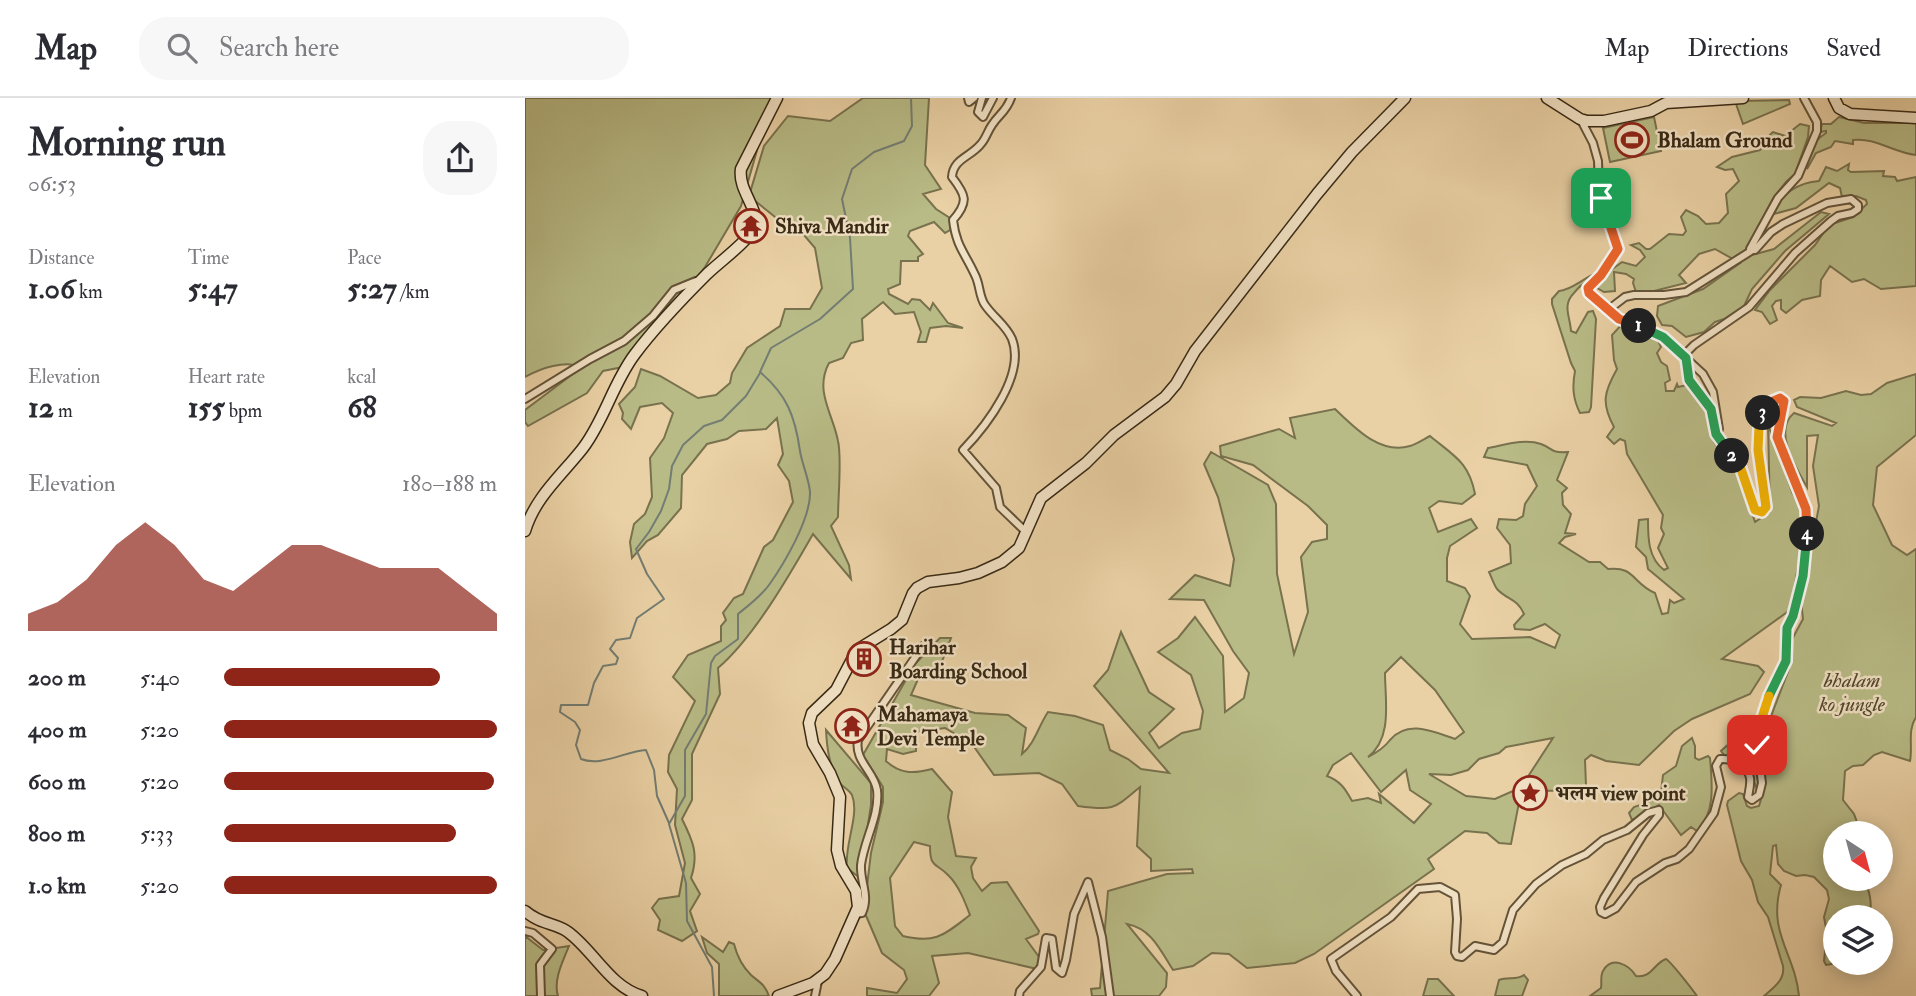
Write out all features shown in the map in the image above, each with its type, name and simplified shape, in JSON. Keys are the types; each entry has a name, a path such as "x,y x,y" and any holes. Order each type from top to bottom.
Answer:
{"main road":[{"path":"525,531 550,484 583,448 596,428 613,389 635,355 705,277 757,225 741,182 741,169 777,98"},
{"path":"778,996 818,980 835,959 858,906 856,891 841,866 838,850 840,797 813,744 809,723 812,713 835,690 857,650 902,620 917,588 928,582 959,579 1002,562 1019,548 1045,493 1086,463 1114,435 1177,384 1195,351 1317,194 1352,152 1405,98"},
{"path":"1547,98 1587,121 1604,121 1651,111 1666,103 1743,98"},
{"path":"1834,98 1839,108 1850,114 1916,118"},
{"path":"525,911 541,922 569,933 618,983 642,996"}],"street":[{"path":"968,98 969,102 974,98"},
{"path":"982,98 978,112 983,117 993,98"},
{"path":"1011,98 1007,109 992,125 979,147 956,163 952,170 952,177 962,191 964,202 961,211 953,220 959,248 977,278 985,305 1000,319 1013,341 1014,366 1001,401 963,450 996,488 1000,507 1026,532"},
{"path":"1751,251 1750,246 1768,213 1798,176 1817,131 1817,122 1804,98"},
{"path":"1580,119 1593,143 1598,161 1599,189 1618,249 1601,275 1588,288 1593,298 1619,319 1663,337 1711,385 1719,429 1716,434"},
{"path":"1357,996 1336,971 1331,959 1391,917 1418,889 1440,887 1455,895 1455,952 1458,957 1462,957 1475,946 1494,950 1503,942 1513,910 1536,884 1562,865 1586,854 1603,840 1627,830 1652,810 1659,810 1659,815 1643,835 1604,898 1601,912 1611,912 1636,882 1686,853 1714,813 1721,787 1716,766 1720,760 1729,760 1746,769 1750,778 1748,797 1752,800 1759,795 1762,783 1757,745 1758,730 1771,688 1786,661 1787,628 1793,616 1803,576 1807,513 1778,442 1779,421 1785,405 1783,399 1776,399 1767,405 1759,427 1758,450 1766,507 1762,512 1755,510 1741,469 1716,434 1711,409 1689,380 1686,358 1688,350 1694,345 1749,307 1795,253 1837,216 1856,211 1858,205 1846,198 1827,203 1776,228 1755,250 1686,292 1625,297 1608,310"},
{"path":"525,399 624,341 653,316 674,290 705,277"},
{"path":"855,914 862,913 866,905 861,867 877,793 873,778 858,753 858,740 923,646"},
{"path":"1020,996 1020,990 1041,967 1046,938 1052,939 1056,968 1062,973 1074,915 1088,882 1102,937 1109,996"},
{"path":"525,931 533,933 552,949 540,965 541,996"},
{"path":"815,996 818,980"}],"green space":[{"path":"525,98 772,98 741,206 705,267 628,366 603,371 587,393 528,426 525,422 525,410 582,367 568,364 553,366 525,377"},
{"path":"863,98 929,98 925,165 941,189 923,194 936,209 953,220 950,230 945,233 934,222 910,231 908,236 923,254 918,257 918,261 901,261 900,284 888,289 889,294 908,304 912,299 920,300 930,310 933,303 948,323 963,328 930,328 926,342 918,342 921,332 914,312 895,314 883,302 862,319 863,340 851,343 843,358 829,363 823,383 824,393 836,431 840,457 838,517 831,526 849,565 851,579 813,534 758,623 718,668 720,694 692,754 692,800 682,819 694,848 695,862 691,878 700,894 690,911 697,931 682,941 658,930 660,920 652,908 659,899 679,896 685,863 675,825 677,789 668,772 669,755 695,701 673,677 688,655 721,641 721,626 726,620 723,613 734,598 743,594 764,547 773,540 793,502 789,481 778,465 783,454 777,418 766,429 739,431 727,439 707,444 682,475 681,508 658,535 647,541 632,558 630,542 634,524 645,514 652,497 650,458 664,438 673,413 662,403 640,407 631,429 622,419 623,413 619,404 635,387 641,369 660,376 698,398 716,395 730,383 732,373 747,348 780,326 785,309 810,309 822,288 815,248 804,235 785,225 749,196 764,146 788,116 830,121"},
{"path":"1789,100 1790,104 1743,124 1735,101"},
{"name":"Bhalam Ground","path":"1654,117 1661,151 1610,162 1603,128"},
{"path":"1839,117 1864,123 1916,123 1916,155 1869,141 1853,140 1853,144 1835,141 1831,147 1816,153 1807,169 1811,148 1826,133 1820,132 1822,124 1831,124"},
{"path":"1800,124 1809,126 1808,137 1795,174 1774,197 1746,250 1752,255 1774,249 1821,212 1829,214 1785,251 1752,289 1744,306 1715,322 1704,332 1686,337 1672,326 1662,325 1657,316 1658,306 1703,289 1740,263 1715,249 1699,254 1679,275 1686,283 1650,292 1636,292 1634,279 1614,272 1615,291 1604,292 1587,282 1570,297 1568,306 1571,331 1576,333 1588,312 1593,311 1596,319 1591,407 1589,412 1580,413 1574,393 1575,371 1552,299 1559,291 1596,273 1611,270 1622,262 1636,266 1645,257 1631,245 1639,243 1650,249 1669,234 1683,235 1686,231 1681,217 1686,210 1706,224 1719,223 1728,213 1726,194 1739,181 1733,169 1717,167 1732,157 1760,150 1773,132 1785,136"},
{"path":"1849,164 1848,170 1851,172 1884,171 1883,176 1895,177 1897,181 1916,177 1916,286 1881,289 1864,279 1852,282 1830,266 1821,280 1820,296 1802,300 1786,313 1781,309 1781,300 1776,301 1772,306 1777,320 1770,324 1762,312 1755,310 1770,290 1815,245 1829,225 1853,217 1867,204 1866,200 1856,196 1842,197 1840,188 1829,183 1796,208 1774,214 1776,207 1791,191 1804,184 1819,181 1826,167 1837,171"},
{"path":"1623,323 1646,324 1655,334 1661,347 1657,353 1661,362 1667,366 1670,380 1665,383 1666,391 1674,391 1677,384 1678,387 1687,385 1699,393 1705,404 1714,442 1739,474 1755,522 1770,512 1768,424 1792,492 1803,512 1803,540 1790,610 1722,659 1758,666 1764,672 1750,694 1692,719 1674,731 1639,765 1606,761 1591,755 1585,760 1586,786 1580,790 1541,791 1529,775 1553,738 1506,747 1499,753 1479,759 1468,770 1451,775 1429,774 1466,796 1495,799 1522,787 1511,844 1499,843 1487,833 1465,831 1428,859 1434,869 1314,954 1295,963 1247,968 1229,954 1212,953 1193,966 1173,970 1149,935 1127,924 1167,973 1166,987 1159,996 1092,996 1091,989 1100,988 1108,891 1167,874 1193,873 1192,869 1151,871 1151,859 1137,846 1140,787 1113,807 1078,806 1062,784 1039,773 994,775 972,744 945,728 916,732 916,751 903,754 887,749 886,761 907,772 932,769 952,792 948,817 956,856 976,858 971,867 973,878 982,891 991,883 1007,882 1039,931 1026,939 1039,957 1037,969 968,953 932,956 939,983 929,996 867,996 867,988 897,993 907,979 904,970 882,953 864,911 871,853 883,802 883,787 863,755 915,664 940,638 951,638 936,677 918,679 911,695 975,713 1008,715 1026,728 1022,754 1048,712 1075,716 1103,725 1110,750 1141,769 1169,773 1094,686 1108,670 1121,632 1149,692 1174,709 1149,733 1159,748 1182,733 1200,729 1203,711 1191,675 1158,652 1178,638 1195,617 1223,656 1225,712 1244,698 1249,673 1204,600 1170,599 1195,575 1230,586 1234,559 1218,497 1204,464 1211,452 1268,485 1276,504 1277,574 1294,654 1308,612 1301,557 1312,542 1327,539 1327,525 1308,506 1253,465 1221,456 1220,446 1279,429 1295,438 1290,418 1335,409 1369,438 1388,447 1410,446 1430,436 1464,467 1475,494 1462,504 1439,501 1429,508 1438,532 1471,519 1477,528 1450,546 1447,558 1447,581 1465,588 1470,596 1460,624 1472,639 1530,637 1555,648 1560,635 1545,624 1530,630 1515,629 1514,625 1524,614 1515,602 1497,589 1489,572 1511,563 1510,545 1497,528 1499,519 1516,520 1523,516 1525,504 1537,486 1527,465 1484,457 1488,448 1508,444 1535,442 1554,451 1568,452 1557,480 1567,488 1562,493 1563,505 1571,514 1565,533 1576,534 1565,537 1559,543 1589,562 1600,562 1608,569 1629,573 1655,593 1662,614 1668,613 1670,600 1674,603 1684,599 1648,569 1646,557 1636,547 1639,520 1648,519 1652,554 1664,570 1668,568 1658,548 1664,534 1661,528 1663,515 1627,454 1625,441 1620,439 1614,444 1607,437 1614,427 1607,411 1606,398 1609,384 1617,369 1612,335","holes":["1401,657 1435,690 1464,732 1455,739 1421,729 1405,730 1368,757 1376,749 1384,729 1385,673","1351,753 1381,792 1406,770 1410,790 1431,804 1414,823 1379,794 1381,803 1368,798 1352,801 1342,786 1327,776 1333,765","914,842 930,846 933,862 956,884 970,915 939,936 924,939 903,936 895,926 890,878"]},
{"name":"bhalam ko jungle","path":"1916,374 1916,435 1877,467 1873,505 1892,545 1907,555 1916,549 1916,717 1911,733 1910,761 1882,752 1863,765 1853,766 1845,771 1843,800 1857,821 1823,821 1823,886 1814,877 1796,876 1784,871 1778,864 1776,845 1773,846 1770,874 1781,885 1777,917 1779,930 1793,967 1799,996 1764,996 1781,979 1783,966 1768,917 1758,902 1752,880 1741,861 1727,805 1728,801 1739,793 1743,794 1747,806 1759,806 1765,786 1762,740 1789,669 1789,645 1803,619 1801,601 1819,506 1813,466 1818,435 1807,436 1807,487 1789,450 1785,430 1794,413 1832,426 1836,423 1797,407 1794,400 1800,397 1821,398 1846,391 1861,395 1871,394 1887,383"},
{"path":"1753,722 1751,742 1758,772 1757,789 1748,767 1721,751"},
{"path":"826,730 871,783 871,805 860,878 847,868 854,803 852,795 840,783 833,770"},
{"path":"1692,738 1695,758 1710,758 1710,807 1703,824 1697,831 1691,827 1681,835 1659,805 1632,820 1629,813 1634,807 1655,800 1661,793 1663,775 1676,766 1682,746"},
{"path":"1827,891 1868,891 1871,905 1827,905"},
{"path":"525,936 543,950 569,946 558,977 558,996 525,996"},
{"path":"702,937 723,952 729,942 734,944 742,964 769,996 719,996 719,964 707,953"},
{"path":"1666,959 1697,996 1590,996 1601,988 1602,973 1611,963 1620,963 1636,976 1641,976"},
{"path":"1524,975 1528,980 1522,996 1495,996 1499,980"},
{"path":"1428,979 1438,979 1454,996 1423,996"}],"waterway":[{"path":"714,996 712,967 687,921 686,883 669,824 685,796 685,750 706,714 711,663 715,656 738,639 738,614 766,589 782,565 806,515 810,492 788,407 777,389 760,372 771,348 820,319 853,289 850,238 842,199 852,169 874,152 904,141 912,126 911,98"},
{"path":"669,823 657,796 654,770 646,750 605,760 581,759 576,745 580,730 575,722 560,712 561,705 588,705 594,683 603,666 616,664 618,658 610,649 616,640 630,638 637,618 664,599 647,574 636,549 661,511 669,489 672,466 683,445 704,426 722,420 746,396 760,373"}],"place":[{"name":"Bhalam Ground","path":"1632,140"},
{"name":"Shiva Mandir","path":"751,226"},
{"name":"Harihar Boarding School","path":"864,659"},
{"name":"Mahamaya Devi Temple","path":"852,726"},
{"name":"भलम view point","path":"1530,793"}],"route":[{"path":"1601,198 1618,249 1601,275 1588,288 1589,293 1619,319 1663,337 1686,358 1689,380 1711,409 1716,434 1741,469 1755,510 1759,512 1766,507 1758,450 1761,420 1767,405 1780,398 1784,401 1777,437 1806,509 1807,536 1803,576 1793,616 1787,628 1786,661 1771,688 1758,730 1757,745"}]}
